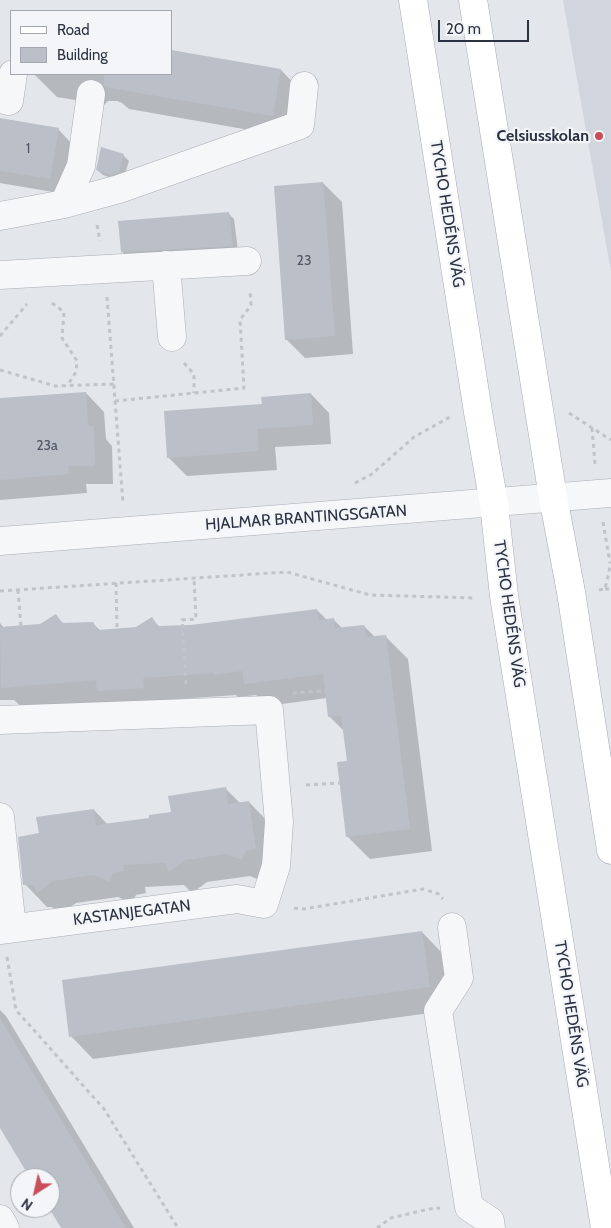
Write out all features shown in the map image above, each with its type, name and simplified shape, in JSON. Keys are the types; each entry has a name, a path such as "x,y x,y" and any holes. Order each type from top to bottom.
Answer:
{"main road":[{"name":"TYCHO HEDÉNS VÄG","path":"413,0 494,504 504,596 605,1228"},
{"path":"473,0 611,850"}],"street":[{"path":"0,99 9,101 13,75"},
{"path":"0,216 75,201 119,189 300,125 304,86"},
{"path":"75,201 91,94"},
{"path":"0,275 247,261"},
{"path":"166,266 172,337"},
{"name":"HJALMAR BRANTINGSGATAN","path":"0,541 494,504 611,493"},
{"path":"0,720 269,710 279,822 276,866 264,904"},
{"path":"0,817 5,929"},
{"name":"KASTANJEGATAN","path":"5,929 237,899 264,904"},
{"path":"452,927 459,978 438,1011 469,1207 490,1221 491,1228"},
{"path":"0,1219 6,1228"}],"path":[{"path":"75,201 98,230 105,269 124,508"},
{"path":"115,401 244,388 240,320 251,305 247,261"},
{"path":"0,336 28,302"},
{"path":"48,302 64,312 62,338 77,361 76,372 67,386"},
{"path":"0,370 55,386 114,384"},
{"path":"538,405 554,403 611,440"},
{"path":"348,486 372,474 414,437 454,415 478,412"},
{"path":"605,589 611,562"},
{"path":"0,591 287,572 370,595 462,598 504,596"},
{"path":"188,713 182,620 196,619 194,578"},
{"path":"116,583 116,629"},
{"path":"570,592 611,589"},
{"path":"18,590 21,626"},
{"path":"276,786 340,783"},
{"path":"264,904 304,909 423,889 439,894 450,906 452,927"},
{"path":"5,929 16,1010 104,1109 178,1228"},
{"path":"377,1228 391,1218 429,1209 469,1207"}],"shaded area":[{"name":"Celsiusskolan","path":"563,0 611,0 611,272"}],"building":[{"path":"172,50 281,69 273,116 105,87 104,75 172,75"},
{"path":"0,118 59,128 50,179 0,171"},
{"path":"101,147 124,154 119,172 111,175 96,170"},
{"path":"323,182 335,336 285,340 274,186"},
{"path":"229,212 233,246 121,252 118,221"},
{"path":"86,392 88,425 94,426 95,466 68,466 69,474 0,480 0,398"},
{"path":"311,393 313,425 257,429 259,451 167,458 164,411 262,404 261,397"},
{"path":"317,609 319,620 334,618 335,628 364,625 366,637 386,635 410,829 346,837 337,762 347,761 341,716 328,717 323,674 244,684 242,671 214,675 214,673 143,678 144,688 97,691 96,680 1,688 0,627 40,624 56,614 62,623 93,622 98,630 136,627 152,617 158,626 191,625"},
{"path":"226,787 228,804 249,801 256,849 246,851 242,860 226,854 185,860 169,872 165,863 123,865 124,871 113,873 110,882 94,875 53,881 37,893 33,885 23,885 18,837 39,833 36,817 94,809 96,825 149,818 149,815 171,812 168,796"},
{"path":"422,931 430,987 69,1037 62,980"},
{"path":"0,1018 126,1228 61,1228 55,1218 60,1218 60,1168 24,1168 0,1128"}],"place":[{"name":"Celsiusskolan","path":"599,136"}]}
